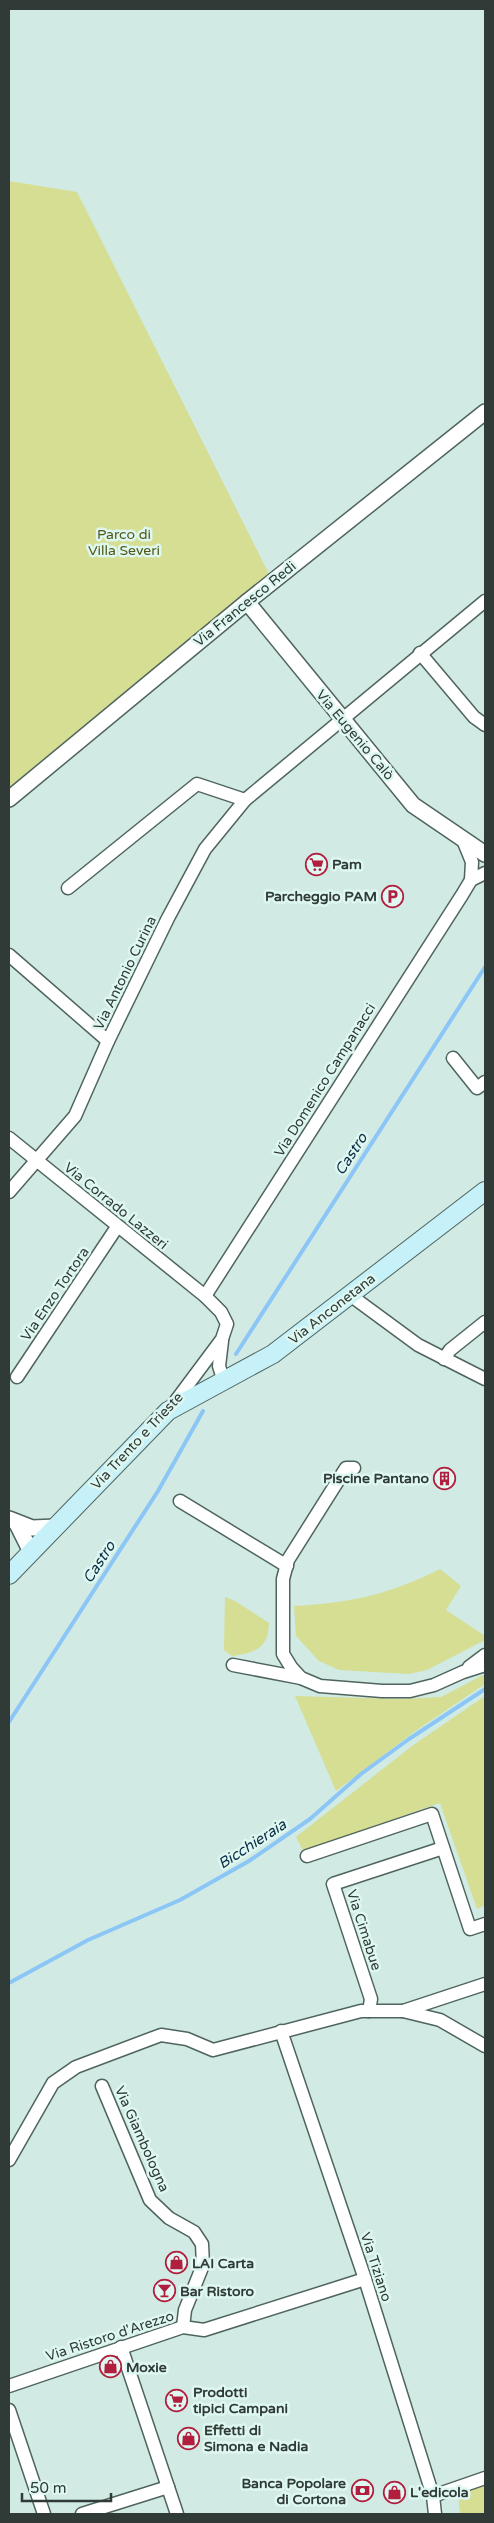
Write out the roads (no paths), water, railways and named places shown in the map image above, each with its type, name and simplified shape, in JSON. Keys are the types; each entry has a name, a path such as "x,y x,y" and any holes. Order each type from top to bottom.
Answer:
{"main road":[{"name":"Via Anconetana","path":"168,1411 273,1354 485,1191"},
{"name":"Via Trento e Trieste","path":"9,1576 168,1411"}],"street":[{"name":"Via Francesco Redi","path":"9,799 247,602 485,412"},
{"name":"Via Antonio Curina","path":"9,1192 76,1116 108,1041 168,918 206,850 245,800 485,601"},
{"name":"Via Eugenio Calò","path":"247,602 413,805 482,852"},
{"path":"420,653 474,717 485,726"},
{"path":"68,888 197,784 245,800"},
{"path":"463,840 472,862 472,880"},
{"name":"Via Domenico Campanacci","path":"205,1296 472,880 485,873"},
{"path":"9,955 108,1041"},
{"path":"453,1058 477,1088 485,1082"},
{"name":"Via Corrado Lazzeri","path":"9,1138 205,1296"},
{"name":"Via Enzo Tortora","path":"17,1377 118,1227"},
{"path":"350,1295 418,1345 485,1379"},
{"path":"205,1296 222,1312 227,1324 222,1339 219,1366 224,1382"},
{"path":"444,1358 450,1350 485,1322"},
{"name":"Via Trento e Trieste","path":"168,1411 222,1339"},
{"path":"301,1678 283,1654 283,1579 288,1560 346,1468 354,1468"},
{"path":"180,1501 287,1566"},
{"path":"13,1521 32,1528 56,1527"},
{"path":"13,1521 31,1552"},
{"path":"463,1672 485,1655"},
{"path":"233,1666 301,1678 320,1686 382,1691 410,1691 434,1685 463,1672 485,1665"},
{"path":"307,1856 432,1814 470,1930 485,1924"},
{"name":"Via Cimabue","path":"369,2010 371,1999 333,1884 443,1848"},
{"path":"403,2011 485,1984"},
{"path":"9,2160 53,2083 76,2067 161,2035 187,2039 213,2050 361,2010 403,2011 440,2020 485,2046"},
{"name":"Via Tiziano","path":"280,2031 365,2279 433,2496 435,2514"},
{"name":"Via Giambologna","path":"102,2086 150,2200 170,2218 194,2232 202,2244 202,2265 185,2310 183,2327"},
{"name":"Via Ristoro d'Arezzo","path":"9,2386 183,2327 204,2330 365,2279"},
{"path":"121,2347 177,2514"},
{"path":"9,2410 44,2514"},
{"path":"433,2496 485,2478"},
{"path":"82,2514 168,2487"}],"waterway":[{"name":"Castro","path":"236,1354 485,967"},
{"name":"Castro","path":"9,1722 158,1491 203,1411"},
{"name":"Bicchieraia","path":"9,1983 88,1940 180,1900 249,1861 310,1819 361,1774 409,1739 485,1689"}],"place":[{"name":"Pam","path":"316,864"},
{"name":"Parcheggio PAM","path":"393,896"},
{"name":"Piscine Pantano","path":"445,1478"},
{"name":"LAI Carta","path":"176,2263"},
{"name":"Bar Ristoro","path":"164,2291"},
{"name":"Moxie","path":"110,2367"},
{"name":"Prodotti tipici Campani","path":"177,2400"},
{"name":"Effetti di Simona e Nadia","path":"188,2438"},
{"name":"Banca Popolare di Cortona","path":"362,2491"},
{"name":"L'edicola","path":"394,2492"}],"park label":[{"name":"Parco di Villa Severi","path":"124,542"}]}
